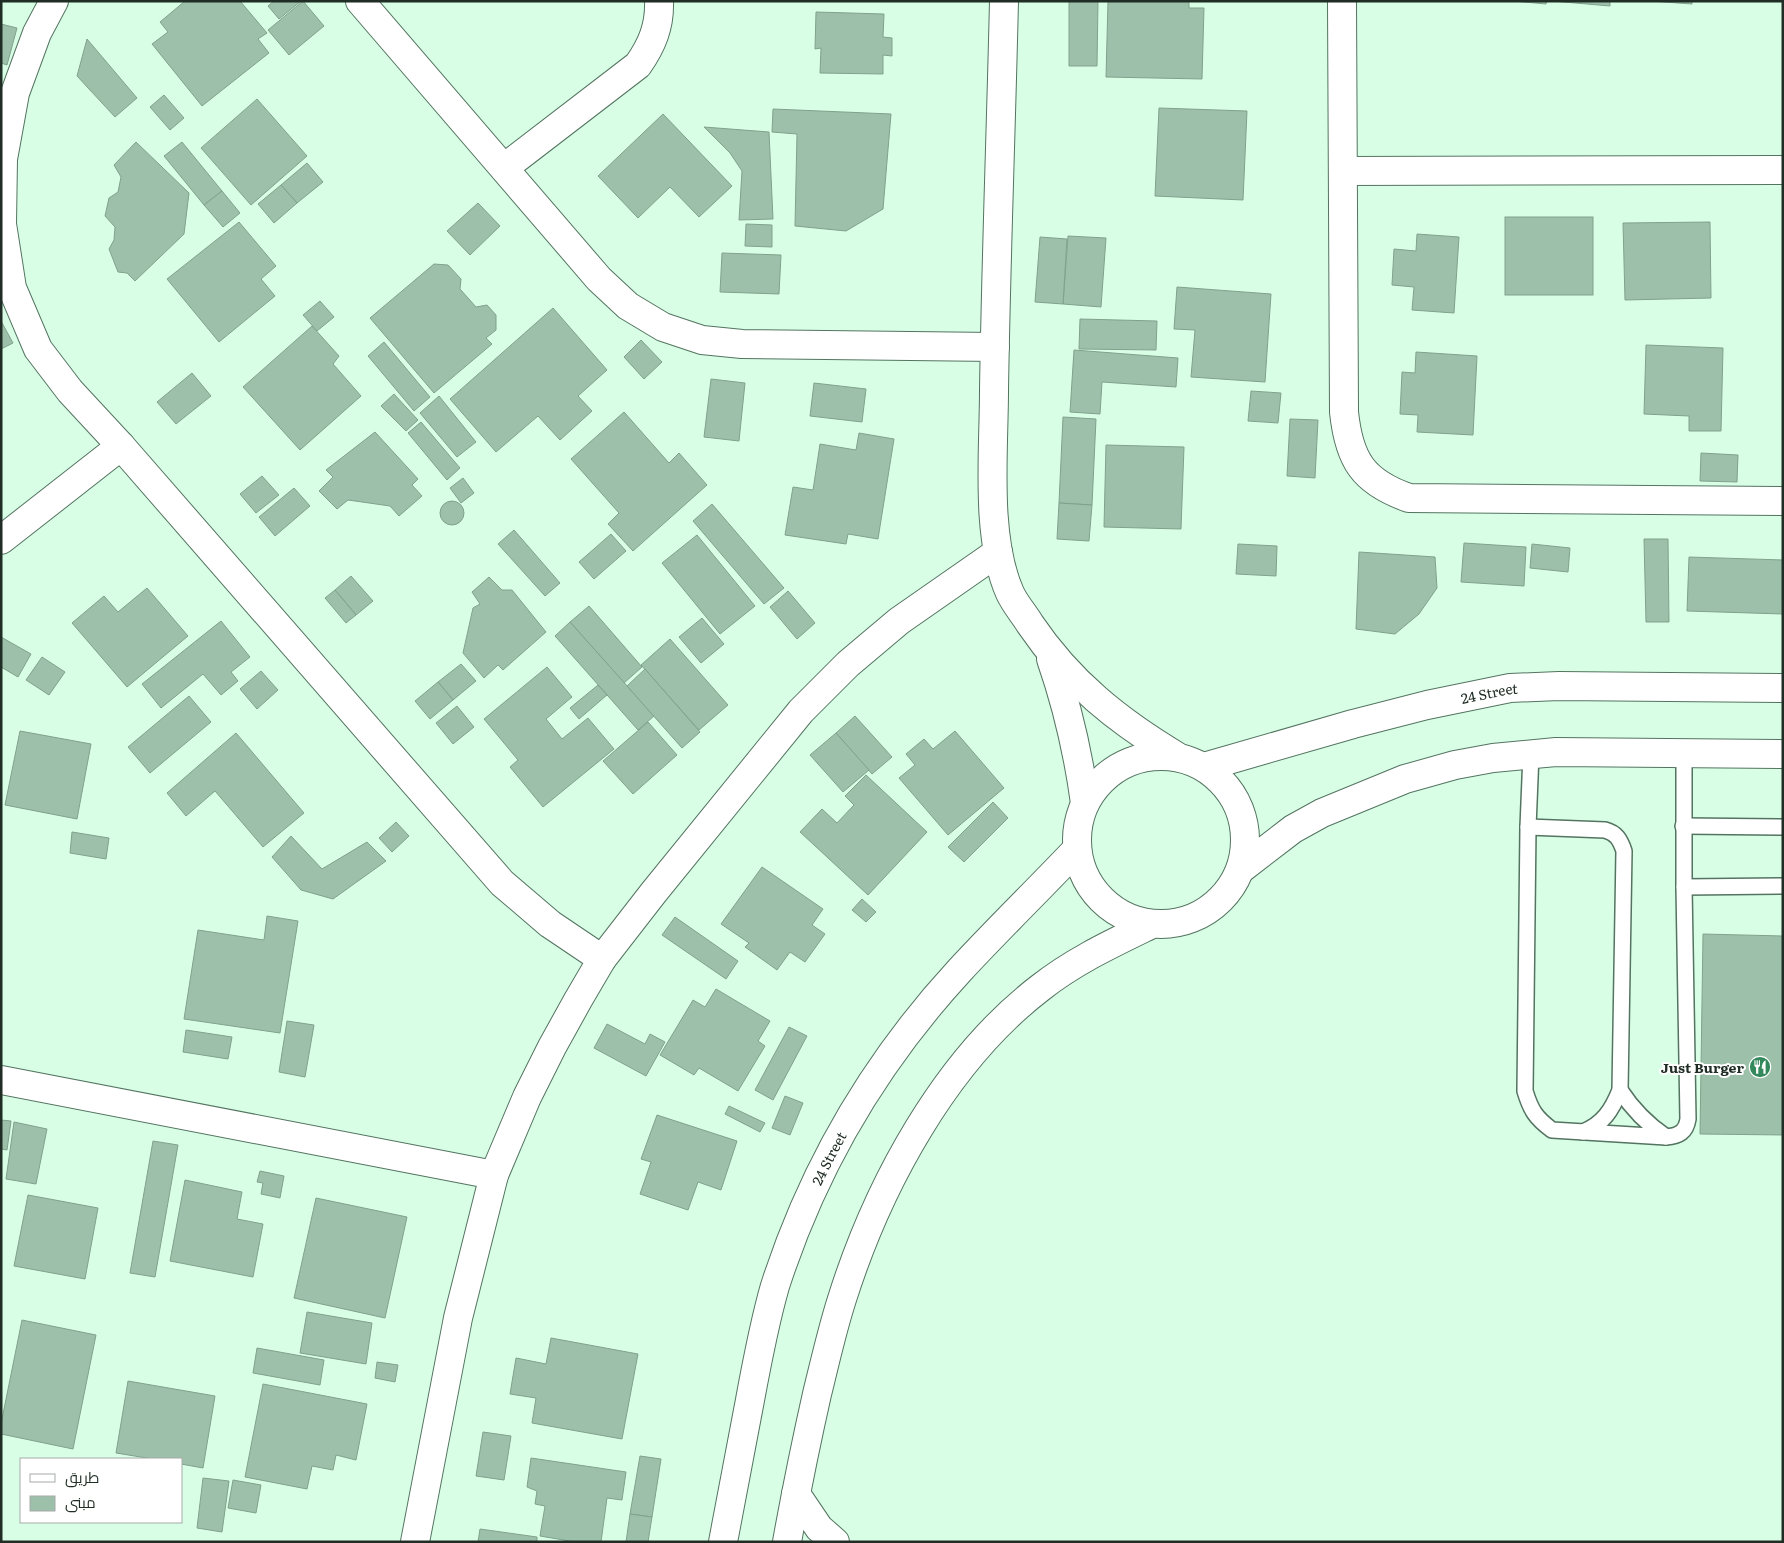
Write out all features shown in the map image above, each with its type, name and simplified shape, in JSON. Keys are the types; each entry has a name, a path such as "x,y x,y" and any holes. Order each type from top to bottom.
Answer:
{"street":[{"path":"54,1 37,33 15,93 3,159 2,224 12,288 38,349 70,390 502,883 550,924 602,959"},
{"path":"360,1 599,278 628,306 664,328 702,340 742,344 995,347"},
{"path":"504,168 638,65 649,49 657,31 660,11 659,1"},
{"path":"1004,1 993,498 998,552 1010,594 1047,648 1071,676 1096,700 1142,735 1178,757 1204,767 1223,782 1236,801 1244,823 1246,846 1241,869 1227,893 1206,912 1180,922 1152,924 1129,918 1110,907 1093,891 1082,871 1077,849 1078,825 1085,803 1101,780 1124,764 1150,756 1178,757"},
{"path":"1342,1 1345,422 1351,450 1361,467 1375,482 1409,498 1783,501"},
{"path":"1344,171 1783,170"},
{"path":"1,540 121,446"},
{"path":"416,1542 458,1318 494,1175 527,1097 552,1047 602,959 801,711 848,664 899,621 998,552"},
{"path":"1047,648 1072,726 1085,803"},
{"name":"24 Street","path":"1204,767 1334,729 1427,705 1510,688 1558,686 1783,688"},
{"path":"1241,869 1294,828 1322,813 1405,779 1456,765 1493,758 1556,752 1783,754"},
{"name":"24 Street","path":"722,1542 761,1339 775,1288 792,1238 835,1142 862,1097 924,1012 958,971 1077,849"},
{"path":"787,1542 828,1349 842,1299 860,1248 882,1197 908,1149 936,1102 959,1069 986,1037 1040,988 1066,969 1093,953 1152,924"},
{"path":"1,1080 494,1175"},
{"path":"796,1494 819,1528 835,1542"}],"lane":[{"path":"1531,754 1528,828 1526,1091 1530,1107 1539,1120 1552,1130 1666,1137 1681,1133 1688,1119 1683,826 1684,754"},
{"path":"1683,826 1783,827"},
{"path":"1528,828 1605,830 1613,832 1621,840 1624,850 1620,1090 1610,1112 1602,1121 1593,1128 1582,1132"},
{"path":"1684,886 1783,886"},
{"path":"1620,1090 1640,1117 1666,1137"}],"building":[{"path":"185,1 240,1 267,33 258,39 269,53 202,106 152,44 168,32 160,22"},
{"path":"274,1 301,1 279,19 268,6"},
{"path":"303,1 324,26 289,55 268,30"},
{"path":"1069,1 1098,1 1097,66 1069,66"},
{"path":"1108,1 1189,1 1189,8 1204,8 1202,79 1106,77"},
{"path":"1513,1 1547,1 1546,4"},
{"path":"1552,1 1610,1 1610,6"},
{"path":"1650,1 1692,1 1692,4"},
{"path":"816,12 884,14 883,37 892,38 892,56 883,55 883,74 820,73 821,48 815,49"},
{"path":"1,24 17,28 7,65 1,63"},
{"path":"87,39 137,98 115,117 77,76"},
{"path":"164,95 184,118 170,130 150,107"},
{"path":"257,99 307,156 251,205 201,148"},
{"path":"1159,108 1247,111 1243,200 1155,196"},
{"path":"773,109 891,114 883,209 846,231 795,226 797,134 772,132"},
{"path":"663,114 732,186 699,217 670,187 638,218 598,176"},
{"path":"704,127 769,132 773,219 739,220 742,171 730,153"},
{"path":"136,142 189,193 184,234 135,281 127,273 118,272 109,249 114,240 115,227 105,216 109,198 118,192 121,177 114,165"},
{"path":"182,142 222,191 204,205 164,156"},
{"path":"307,163 323,182 297,203 281,185"},
{"path":"281,185 297,203 274,223 258,204"},
{"path":"222,191 240,213 223,227 204,205"},
{"path":"478,203 500,226 470,255 447,231"},
{"path":"1505,217 1593,217 1593,295 1505,295"},
{"path":"239,222 276,266 261,279 275,296 219,342 167,279"},
{"path":"1710,222 1711,298 1625,300 1623,223"},
{"path":"746,224 772,225 772,247 745,246"},
{"path":"1417,234 1459,237 1454,313 1412,310 1414,287 1392,285 1394,249 1416,251"},
{"path":"1068,236 1106,238 1101,307 1063,304"},
{"path":"1040,237 1067,239 1063,304 1035,302"},
{"path":"722,253 781,255 779,294 720,292"},
{"path":"434,264 448,265 461,279 460,289 476,307 487,305 496,315 496,330 486,338 492,344 434,393 370,318"},
{"path":"1177,287 1271,294 1265,382 1191,377 1195,330 1174,329"},
{"path":"320,301 334,317 317,331 303,315"},
{"path":"553,308 607,370 578,396 592,411 560,440 538,416 496,452 450,399"},
{"path":"1080,319 1157,321 1156,350 1079,349"},
{"path":"1,321 13,343 1,349"},
{"path":"312,326 339,356 333,364 361,396 300,450 243,387"},
{"path":"641,340 662,362 644,379 624,357"},
{"path":"384,342 430,397 414,411 368,356"},
{"path":"1646,345 1723,348 1721,431 1689,431 1689,416 1644,414"},
{"path":"1074,350 1178,358 1176,387 1102,382 1100,414 1070,412"},
{"path":"1416,352 1477,356 1473,435 1417,432 1418,415 1400,414 1402,372 1415,373"},
{"path":"192,373 211,396 176,424 157,402"},
{"path":"711,379 745,383 739,441 704,437"},
{"path":"814,383 866,389 862,422 810,416"},
{"path":"1251,391 1281,393 1278,423 1248,421"},
{"path":"394,394 418,420 406,431 381,406"},
{"path":"439,396 476,442 457,457 420,413"},
{"path":"624,412 669,463 679,453 707,485 633,551 608,524 619,513 571,459"},
{"path":"1063,417 1096,419 1092,505 1059,503"},
{"path":"1290,419 1318,420 1315,478 1287,476"},
{"path":"421,422 460,468 447,480 408,433"},
{"path":"375,432 418,479 412,485 422,496 399,516 390,506 348,500 337,509 319,491 333,477 326,470"},
{"path":"859,433 894,439 878,539 848,534 846,544 785,535 793,487 813,490 820,444 856,450"},
{"path":"1106,445 1184,447 1181,529 1104,527"},
{"path":"1701,453 1738,455 1737,482 1700,481"},
{"path":"262,476 279,495 256,513 240,494"},
{"path":"463,478 474,493 461,503 450,488"},
{"path":"294,488 310,506 275,536 259,517"},
{"path":"452,501 460,505 464,513 460,521 452,525 444,521 440,513 444,505"},
{"path":"1059,503 1092,505 1089,541 1057,539"},
{"path":"712,504 784,588 764,604 693,521"},
{"path":"514,530 560,583 545,596 498,544"},
{"path":"611,534 626,551 594,579 579,562"},
{"path":"697,535 755,606 720,634 662,563"},
{"path":"1644,539 1668,539 1669,622 1646,622"},
{"path":"1464,543 1526,547 1524,586 1461,582"},
{"path":"1238,544 1277,546 1276,576 1236,574"},
{"path":"1532,544 1570,548 1568,572 1530,568"},
{"path":"1359,552 1435,557 1437,588 1419,614 1395,634 1356,629"},
{"path":"1689,557 1783,560 1783,614 1687,611"},
{"path":"351,576 373,601 356,615 335,590"},
{"path":"489,577 502,590 512,590 546,632 503,670 498,665 484,678 463,653 473,608 480,604 472,592"},
{"path":"147,588 188,636 127,687 72,623 104,596 118,612"},
{"path":"335,590 356,615 346,623 325,598"},
{"path":"788,591 815,623 797,639 770,607"},
{"path":"589,606 642,667 624,683 570,622"},
{"path":"702,618 724,644 701,663 679,637"},
{"path":"221,621 250,657 231,672 238,681 221,695 203,674 161,708 142,684"},
{"path":"570,622 654,716 638,730 555,636"},
{"path":"1,637 31,654 18,677 1,667"},
{"path":"670,639 728,705 699,730 641,665"},
{"path":"42,657 65,672 49,695 26,680"},
{"path":"461,664 476,681 453,700 438,682"},
{"path":"547,667 572,697 546,719 562,739 588,718 614,749 543,807 510,767 518,760 484,719"},
{"path":"645,669 700,732 682,748 627,686"},
{"path":"261,671 278,690 257,709 240,689"},
{"path":"438,682 453,700 430,719 415,701"},
{"path":"598,685 607,695 579,719 570,708"},
{"path":"189,696 211,722 150,773 128,747"},
{"path":"457,706 474,727 453,744 436,723"},
{"path":"855,716 892,757 872,774 836,733"},
{"path":"648,722 677,755 633,794 603,761"},
{"path":"20,731 91,744 77,819 5,805"},
{"path":"955,731 1004,788 948,835 899,778 915,765 906,754 924,739 933,749"},
{"path":"236,733 304,813 263,847 215,791 186,816 167,793"},
{"path":"836,733 869,770 843,792 810,755"},
{"path":"866,775 927,832 868,895 800,832 822,809 837,823 854,805 845,796"},
{"path":"993,802 1008,818 964,862 948,847"},
{"path":"396,822 409,836 392,852 379,838"},
{"path":"72,832 109,838 106,859 70,853"},
{"path":"291,836 322,869 367,842 386,861 333,899 301,890 272,857"},
{"path":"762,867 823,909 812,925 825,934 805,962 790,952 777,970 745,947 749,943 721,924"},
{"path":"862,899 876,912 866,922 852,910"},
{"path":"267,916 298,921 280,1033 184,1019 198,930 264,940"},
{"path":"675,917 738,961 726,979 662,935"},
{"path":"1703,934 1783,936 1783,1135 1700,1134"},
{"path":"716,989 770,1021 758,1041 765,1046 738,1091 699,1068 694,1075 660,1055 693,1000 705,1007"},
{"path":"287,1021 314,1025 305,1077 279,1072"},
{"path":"607,1024 645,1044 650,1034 665,1042 646,1076 594,1048"},
{"path":"789,1027 807,1036 773,1100 755,1090"},
{"path":"186,1030 232,1037 228,1059 183,1052"},
{"path":"785,1096 803,1103 790,1135 772,1128"},
{"path":"729,1106 765,1123 760,1132 725,1114"},
{"path":"657,1115 737,1141 721,1190 698,1182 688,1210 640,1194 651,1162 641,1159"},
{"path":"1,1120 11,1121 7,1150 1,1149"},
{"path":"14,1122 47,1129 36,1184 6,1179"},
{"path":"153,1141 178,1145 155,1277 130,1273"},
{"path":"260,1171 284,1176 280,1198 261,1194 263,1183 257,1182"},
{"path":"185,1180 242,1192 237,1219 263,1224 253,1277 170,1261"},
{"path":"28,1195 98,1208 85,1279 14,1266"},
{"path":"316,1198 407,1217 385,1318 294,1298"},
{"path":"307,1312 372,1323 366,1364 300,1353"},
{"path":"22,1320 96,1335 73,1449 1,1434 1,1424"},
{"path":"551,1338 638,1354 622,1439 532,1423 536,1398 510,1394 516,1358 546,1364"},
{"path":"257,1348 324,1360 320,1385 253,1373"},
{"path":"377,1362 398,1365 395,1382 375,1378"},
{"path":"128,1381 215,1396 203,1468 182,1464 182,1458 147,1458 116,1453"},
{"path":"263,1384 367,1404 356,1460 336,1455 333,1470 312,1466 307,1489 245,1477"},
{"path":"483,1432 511,1436 504,1480 476,1476"},
{"path":"640,1456 661,1459 652,1517 630,1514"},
{"path":"531,1458 626,1472 622,1500 607,1498 601,1542 575,1542 540,1536 545,1506 535,1504 537,1491 527,1487"},
{"path":"203,1478 229,1481 222,1532 197,1528"},
{"path":"233,1480 261,1485 256,1513 228,1508"},
{"path":"630,1514 652,1517 648,1542 626,1542"},
{"path":"480,1529 537,1537 537,1542 478,1542"}],"place":[{"name":"Just Burger","path":"1760,1067"}]}
